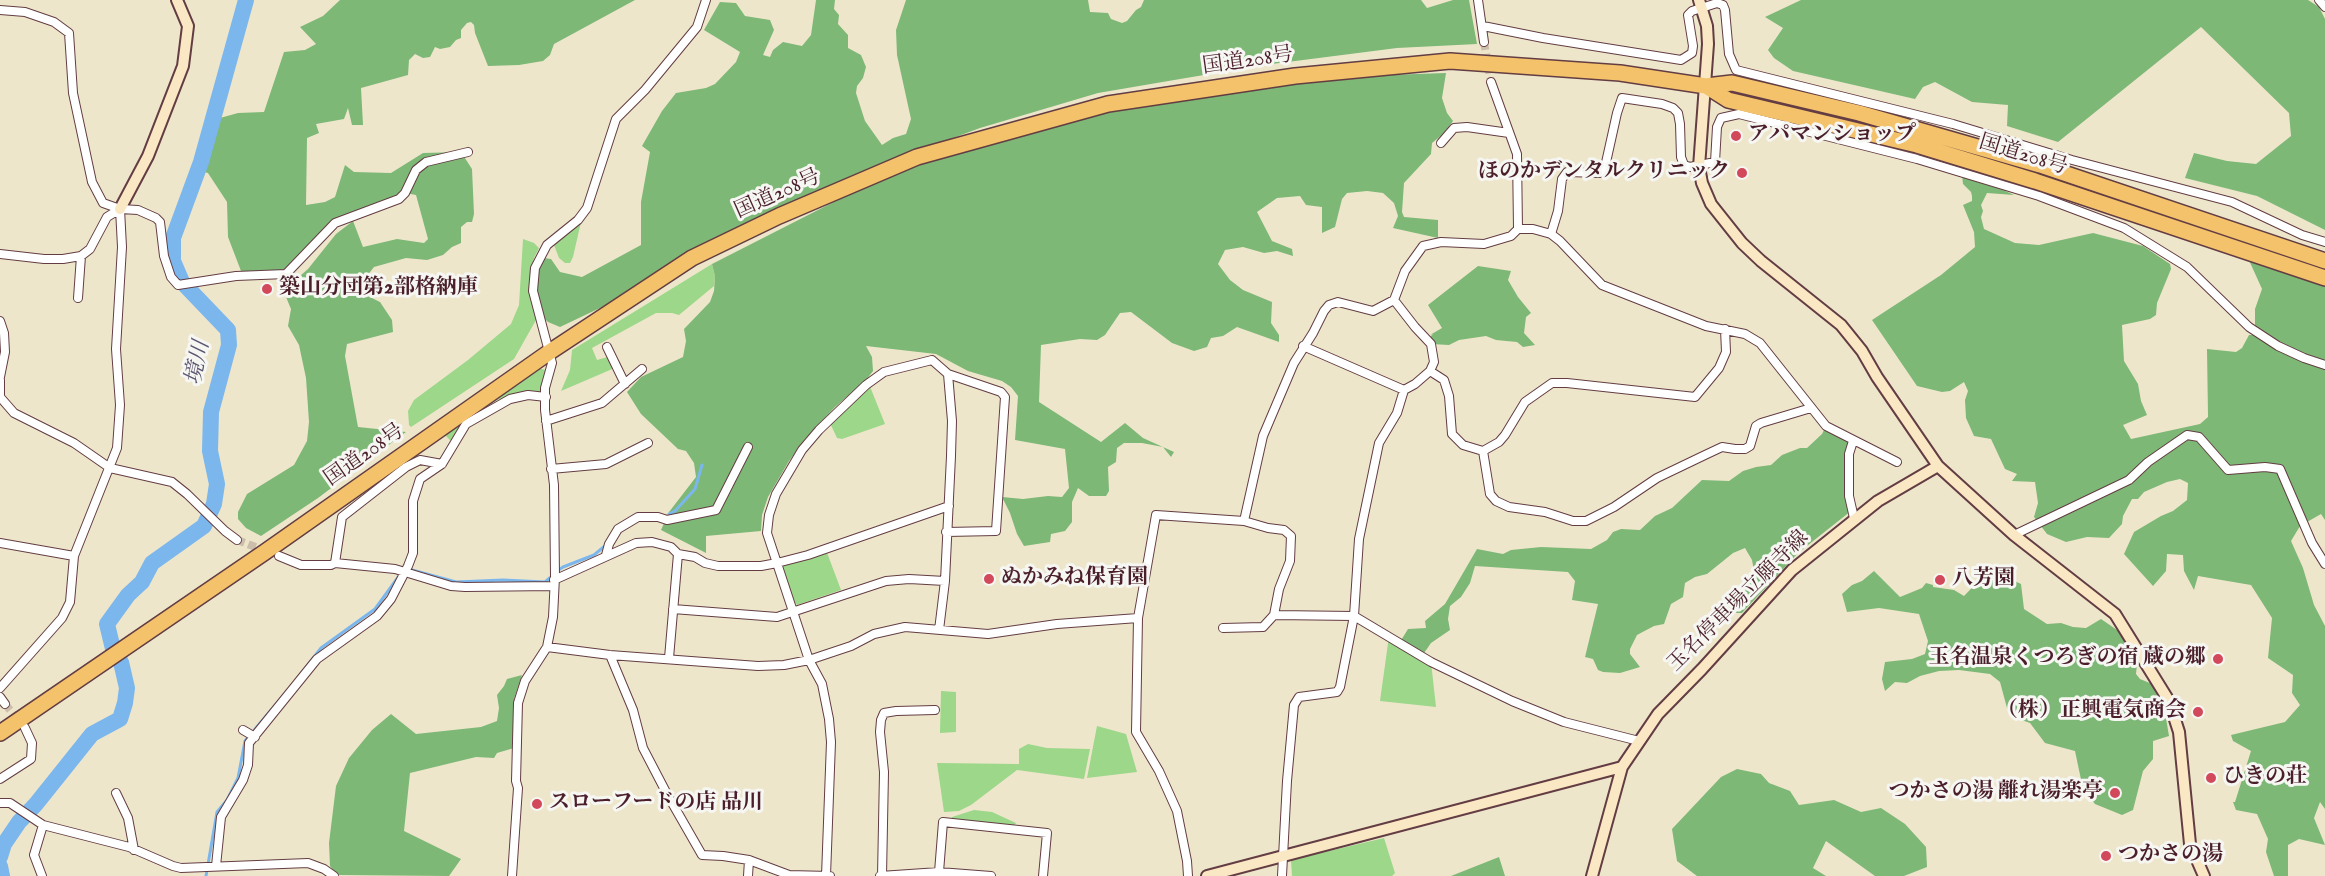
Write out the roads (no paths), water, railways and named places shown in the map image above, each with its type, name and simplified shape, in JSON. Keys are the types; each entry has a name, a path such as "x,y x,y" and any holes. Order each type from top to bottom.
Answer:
{"highway":[{"name":"国道208号","path":"0,733 265,552 548,353 692,258 779,216 917,157 1108,104 1295,76 1450,61 1620,73 1706,86 1732,83 1870,116 2040,165 2325,261"},
{"name":"国道208号","path":"1706,86 1728,100 1917,145 2035,181 2325,278"}],"street":[{"path":"0,254 44,259 81,256 90,249 107,217 120,209 148,156 183,66 188,26 177,0"},
{"path":"512,876 518,788 516,781 518,703 525,681 547,647 553,617 555,566 555,502 546,421 545,388 552,363 533,291 535,268 547,245 578,220 587,208 616,119 645,90 697,27 706,0"},
{"path":"1479,0 1485,42"},
{"path":"2319,0 2325,7"},
{"path":"1483,26 1562,42 1681,60 1692,53 1694,46 1688,15 1699,4 1717,3 1723,5 1725,10 1729,54 1736,70 1953,124 2072,160 2232,202 2291,230 2325,242"},
{"path":"1699,4 1707,26 1706,86 1698,152 1702,183 1711,204 1726,224 1761,261 1841,325 1862,351 1877,377 1938,466 2014,535 2115,614 2165,691 2179,732 2190,844 2204,876"},
{"path":"0,10 25,12 54,22 69,33 73,93 92,182 103,203 120,209 138,210 160,222 164,256 171,277 178,285 236,276 286,274 335,223 399,199 405,193 416,170 426,162 468,152"},
{"path":"1491,82 1517,154 1518,229"},
{"path":"1551,234 1558,211 1562,179 1567,172 1600,173 1605,167 1622,98 1662,104 1673,108 1678,113 1680,150 1684,165 1699,167 1715,162 1721,118 1740,114 1917,159 2039,196 2124,228 2187,267 2249,327 2278,346 2325,365"},
{"path":"1441,143 1454,128 1467,127 1509,133"},
{"path":"0,688 62,618 70,602 74,556 117,448 120,405 116,349 122,247 120,209"},
{"path":"1244,520 1263,436 1303,346 1329,305 1338,302 1373,311 1395,300 1405,271 1423,246 1441,242 1484,244 1511,236 1518,229 1533,229 1551,234 1602,285 1706,326 1745,334 1760,342 1826,426 1897,462"},
{"path":"78,298 81,256"},
{"path":"1282,876 1294,705 1299,697 1337,692 1340,687 1354,616 1359,538 1379,443 1397,412 1404,390 1430,371 1434,362 1431,344 1395,300"},
{"path":"0,321 4,333 5,352 0,378 0,397 14,413 74,443 110,468 172,482 237,540"},
{"path":"1430,371 1444,380 1449,396 1452,434 1463,445 1483,451 1499,442 1505,435 1525,402 1551,384 1567,382 1695,397 1719,368 1726,352 1725,329"},
{"path":"1303,346 1404,390"},
{"path":"608,347 625,384"},
{"path":"826,876 831,742 822,684 809,660 767,533 772,505 802,450 819,430 866,385 884,372 932,360 948,374 1001,392 1005,397 996,531 946,532"},
{"path":"546,421 602,403 642,369"},
{"path":"939,630 945,581 949,506 951,421 948,374"},
{"path":"215,866 221,817 243,780 248,765 249,743 317,659 377,616 391,599 413,553 413,501 420,479 442,464 466,424 510,399 528,395 546,397"},
{"path":"1483,451 1490,494 1496,501 1509,507 1545,512 1573,521 1586,521 1614,507 1657,478 1722,447 1735,449 1750,446 1756,426 1761,423 1811,408"},
{"path":"2014,535 2129,480 2154,457 2187,435 2199,437 2228,470 2265,467 2280,469 2312,543 2325,564"},
{"path":"1854,441 1849,454 1849,496 1854,518"},
{"path":"551,469 606,464 648,443"},
{"path":"606,555 609,544 618,529 638,517 658,517 667,520 716,510 748,447"},
{"path":"335,563 342,517 406,467 420,460 442,464"},
{"name":"玉名停車場立願寺線","path":"1592,876 1622,767 1672,697 1702,669 1792,570 1854,518 1878,501 1938,466"},
{"path":"279,556 301,565 335,563 367,565 405,572 465,588 554,581 636,543 652,542 671,547 678,554 718,566 761,566 808,555 949,506"},
{"path":"1188,876 1177,811 1159,771 1136,732 1138,618 1156,515 1244,520 1268,528 1284,530 1291,536 1290,561 1279,589 1274,615 1263,627 1223,628"},
{"path":"0,543 74,556"},
{"path":"669,658 678,554"},
{"path":"673,609 777,617 886,581 909,579 945,581"},
{"path":"1274,615 1354,616 1431,662 1519,704 1564,722 1639,741"},
{"path":"547,647 610,655 758,666 784,665 809,660 874,634 905,627 988,634 1057,624 1138,618"},
{"path":"610,655 633,710 644,748 702,855 723,855 750,860 789,875 831,876"},
{"path":"0,697 5,705"},
{"path":"935,710 884,712 881,720 884,772 881,876 939,873 991,876"},
{"path":"0,779 30,759 32,742 26,728"},
{"path":"243,730 253,737"},
{"path":"1207,876 1622,767"},
{"path":"116,793 128,818 134,850"},
{"path":"0,803 9,803 43,825 134,850 173,866 308,863 334,876"},
{"path":"939,873 944,822 1047,833 1043,876"},
{"path":"42,876 34,855 43,825"},
{"path":"748,876 750,860"}],"waterway":[{"name":"境川","path":"113,649 107,624 128,595 142,582 152,563 204,526 214,504 217,484 210,451 211,412 229,345 228,330 182,282 173,261 173,238 201,162 246,0"},
{"path":"669,514 675,511 695,489 702,465"},
{"path":"557,571 594,555 606,545"},
{"path":"412,570 456,582 503,580 545,582 552,576"},
{"path":"296,680 321,648 375,609 399,576"},
{"name":"境川","path":"0,857 4,844 19,822 92,734 120,719 127,688 121,662"},
{"path":"206,876 217,812 227,800 238,778 245,741 288,690"},
{"name":"境川","path":"0,866 2,876"}],"tunnel":[{"path":"1484,42 1491,82"},
{"path":"237,540 266,551"},
{"path":"5,704 20,722"}],"place":[{"name":"アパマンショップ","path":"1736,136"},
{"name":"ほのかデンタルクリニック","path":"1742,173"},
{"name":"築山分団第2部格納庫","path":"267,289"},
{"name":"ぬかみね保育園","path":"989,579"},
{"name":"八芳園","path":"1940,580"},
{"name":"玉名温泉くつろぎの宿 蔵の郷","path":"2218,659"},
{"name":"（株）正興電気商会","path":"2198,712"},
{"name":"ひきの荘","path":"2211,778"},
{"name":"つかさの湯 離れ湯楽亭","path":"2115,793"},
{"name":"スローフードの店 品川","path":"537,804"},
{"name":"つかさの湯","path":"2106,856"}]}
